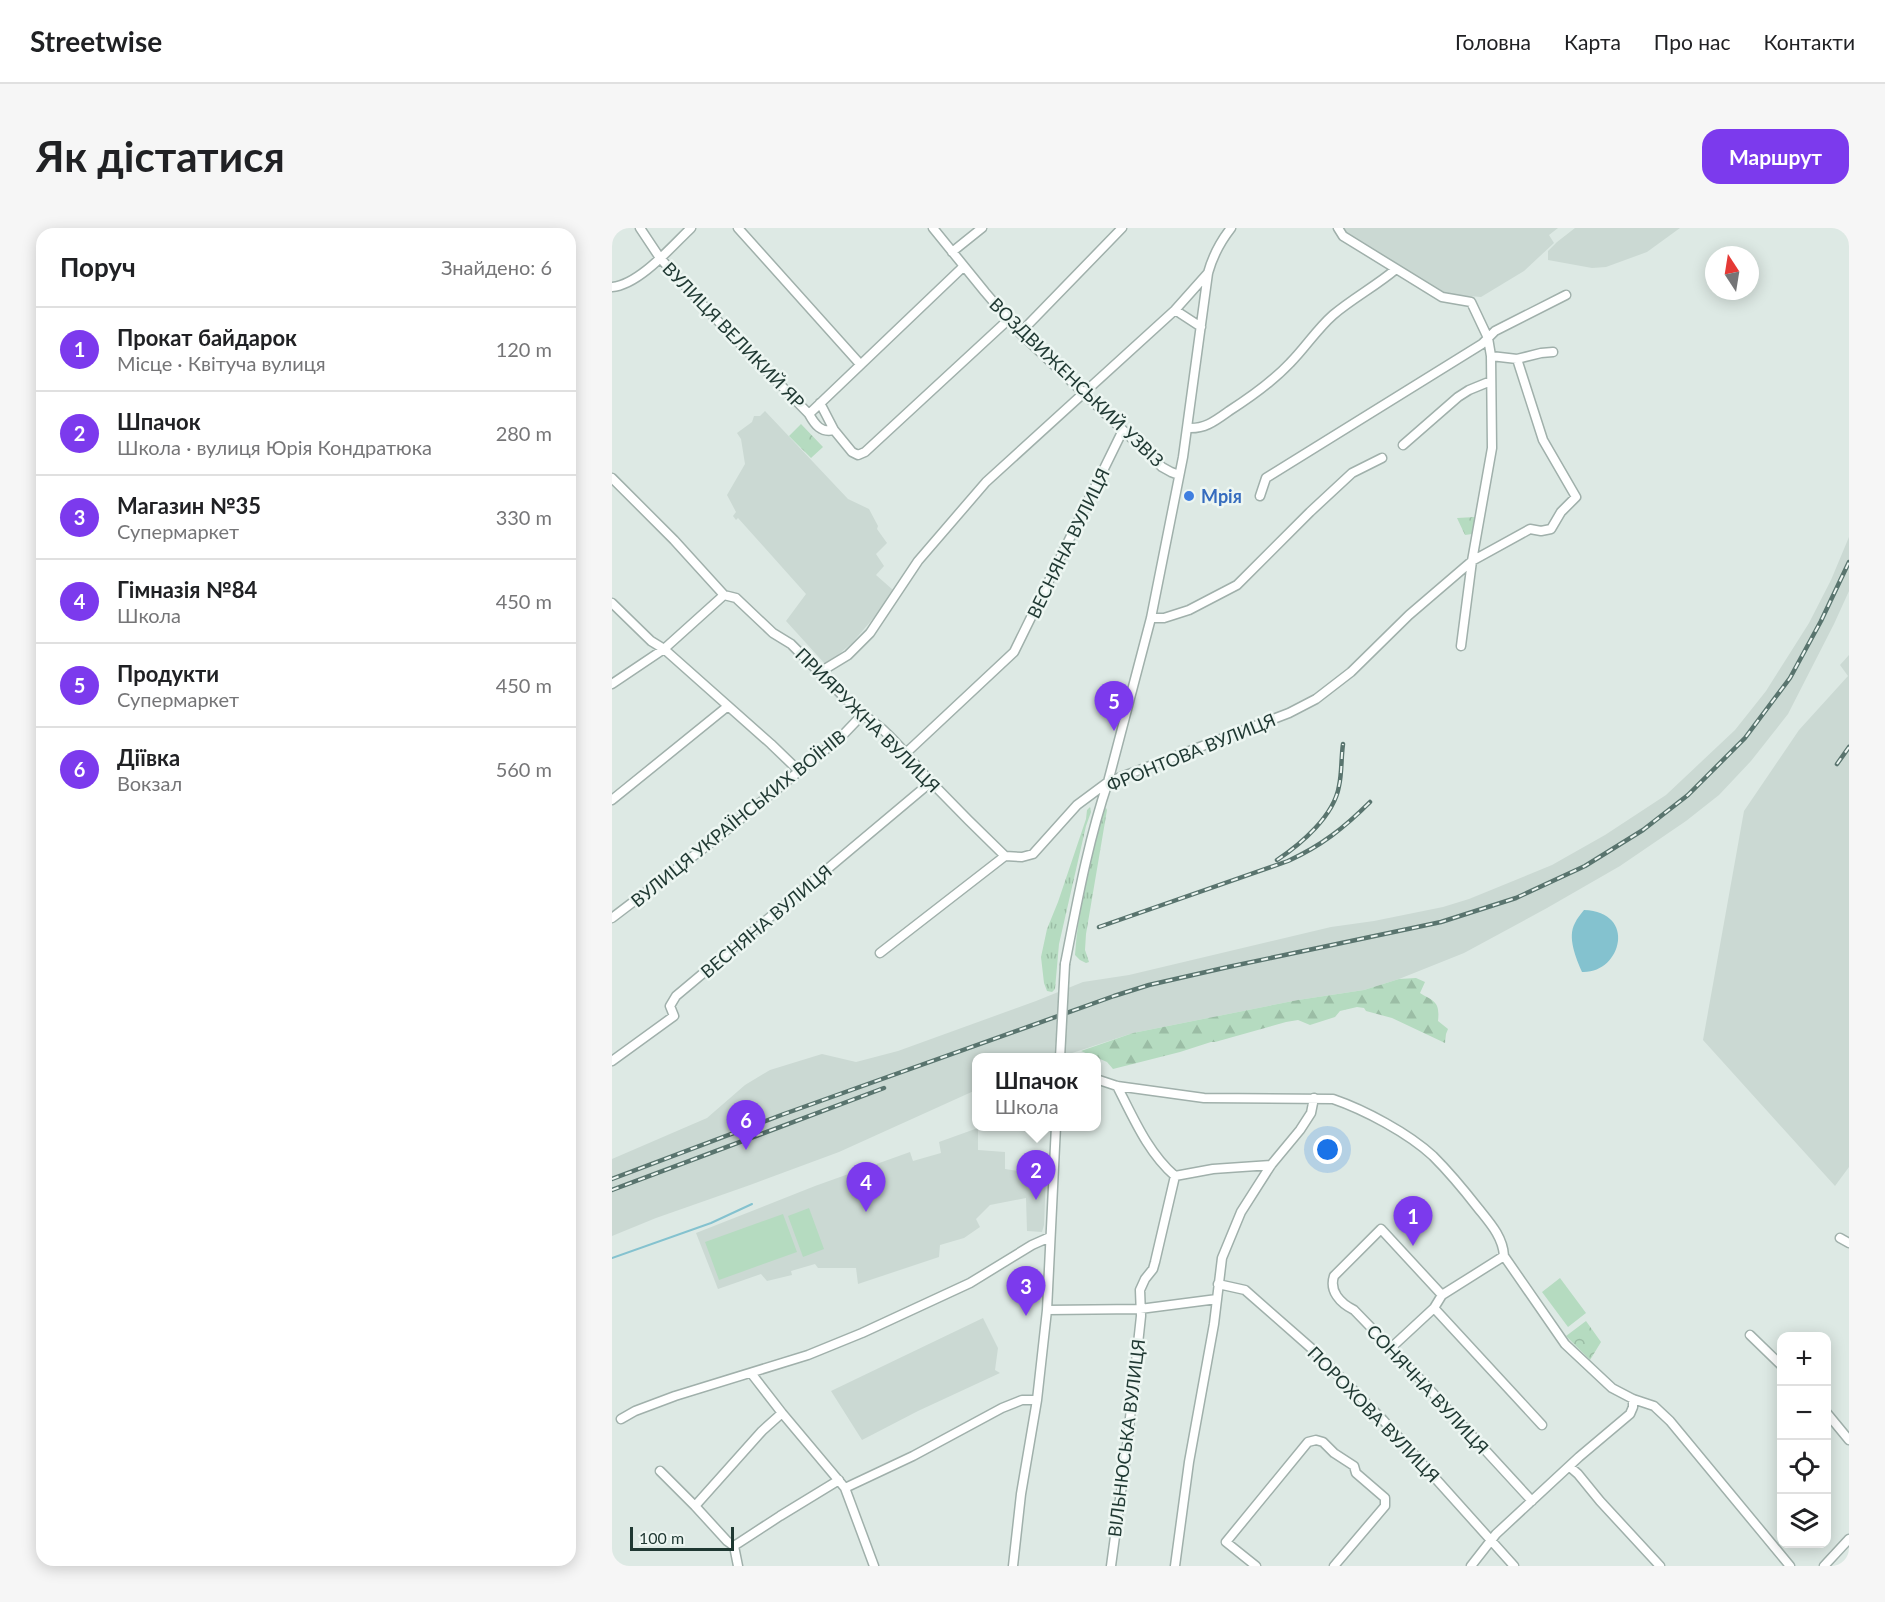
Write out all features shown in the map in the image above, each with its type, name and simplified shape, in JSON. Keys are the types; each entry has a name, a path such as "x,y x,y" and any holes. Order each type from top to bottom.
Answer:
{"street":[{"name":"ВУЛИЦЯ ВЕЛИКИЙ ЯР","path":"640,228 660,258 809,414 819,429 834,430"},
{"path":"612,287 620,286 635,278 691,228"},
{"path":"738,228 860,364"},
{"name":"ВОЗДВИЖЕНСЬКИЙ УЗВІЗ","path":"933,228 1020,333 1162,467 1179,475"},
{"path":"952,252 982,228"},
{"path":"1020,333 1122,228"},
{"path":"1060,1053 1065,964 1081,881 1151,618 1188,428 1208,273 1220,242 1231,228"},
{"path":"1338,228 1343,236 1443,297 1471,302 1488,338 1491,356 1492,448 1472,561 1461,646"},
{"path":"809,414 963,267"},
{"path":"1188,428 1207,426 1250,397 1284,369 1332,316 1363,291 1396,269"},
{"path":"820,672 848,655 870,633 918,561 986,482 1175,310 1208,273"},
{"path":"1260,496 1266,478 1482,344 1495,332 1566,295"},
{"path":"1175,310 1201,327"},
{"name":"ВУЛИЦЯ ВЕЛИКИЙ ЯР","path":"820,403 834,430 852,452 858,455 865,452 1008,320"},
{"path":"1491,356 1517,359 1553,352"},
{"name":"ФРОНТОВА ВУЛИЦЯ","path":"1005,856 1022,857 1033,854 1077,805 1108,782 1289,713 1316,699 1351,672 1409,615 1472,561 1530,529 1541,531 1551,529 1561,512 1576,497 1543,440 1517,359"},
{"path":"1403,445 1458,396 1491,381"},
{"name":"ВЕСНЯНА ВУЛИЦЯ","path":"906,753 1014,652 1123,430"},
{"path":"1151,618 1164,618 1189,609 1237,585 1352,473 1382,458"},
{"name":"ПРИЯРУЖНА ВУЛИЦЯ","path":"612,478 674,540 724,595 736,598 773,633 791,644 828,683 862,715 871,719 906,753 931,782 1005,856"},
{"path":"612,684 664,649 724,595"},
{"path":"612,603 651,641 664,649 799,771"},
{"path":"612,800 728,706"},
{"name":"ВУЛИЦЯ УКРАЇНСЬКИХ ВОЇНІВ","path":"612,918 717,838 841,737 862,715"},
{"name":"ВЕСНЯНА ВУЛИЦЯ","path":"612,1061 674,1016 670,1006 676,996 931,782"},
{"path":"880,953 1005,856"},
{"path":"1101,1081 1117,1086 1204,1098 1333,1099 1351,1105 1411,1139 1432,1156 1467,1193 1492,1226 1503,1245 1504,1256 1565,1344 1612,1388 1633,1399 1654,1406 1670,1421 1790,1566"},
{"path":"1117,1086 1140,1130 1165,1168 1174,1176 1213,1169 1271,1165"},
{"path":"1175,1566 1189,1462 1214,1324 1222,1258 1241,1212 1271,1165 1311,1113 1314,1098"},
{"path":"1013,1566 1021,1494 1038,1400 1047,1310 1056,1131"},
{"name":"ВІЛЬНЮСЬКА ВУЛИЦЯ","path":"1111,1566 1141,1316 1140,1290 1153,1269 1174,1176"},
{"name":"СОНЯЧНА ВУЛИЦЯ","path":"1442,1295 1381,1229 1334,1276 1331,1284 1333,1290 1387,1344 1393,1346 1395,1352 1532,1501"},
{"path":"621,1419 635,1411 675,1396 830,1346 930,1303 1050,1237"},
{"path":"1840,1238 1849,1243"},
{"path":"1393,1346 1434,1308 1442,1295 1504,1256"},
{"name":"ПОРОХОВА ВУЛИЦЯ","path":"1218,1284 1245,1290 1311,1348 1383,1420 1514,1566"},
{"path":"1047,1310 1140,1309 1217,1299"},
{"path":"1434,1308 1542,1425"},
{"path":"1750,1335 1777,1361"},
{"path":"751,1373 842,1484 872,1562"},
{"path":"1471,1566 1492,1540 1532,1501 1630,1414 1633,1399"},
{"path":"734,1546 780,1516 842,1484 913,1456 1002,1408 1022,1400 1038,1400"},
{"path":"695,1506 762,1431 782,1413"},
{"path":"1831,1417 1849,1440"},
{"path":"1256,1566 1226,1542 1308,1442 1316,1440 1323,1442 1334,1453 1354,1466 1356,1473 1385,1498 1385,1506 1334,1566"},
{"path":"1570,1467 1660,1566"},
{"path":"660,1471 734,1546 738,1566"},
{"path":"1824,1566 1849,1539"}],"shaded area":[{"path":"1343,228 1558,228 1549,235 1554,243 1524,271 1481,297 1443,294 1348,234"},
{"path":"1575,228 1680,228 1647,252 1606,267 1592,268 1548,260 1548,251"},
{"path":"765,411 848,499 869,509 878,526 877,529 887,543 876,554 884,566 876,575 893,590 883,607 852,643 826,665 786,621 806,594 738,518 736,520 733,516 736,512 727,495 745,464 741,439 737,433 752,422 754,416 760,416"},
{"path":"1849,537 1849,591 1834,624 1788,714 1751,761 1719,795 1686,821 1620,866 1464,953 1399,979 1364,990 1298,1000 1133,1033 1072,1053 972,1053 972,1092 839,1152 612,1236 612,1159 707,1118 745,1085 770,1070 822,1054 856,1062 898,1051 1083,982 1129,975 1331,927 1443,907 1469,899 1552,865 1605,835 1666,795 1735,730 1766,691 1809,623 1831,580"},
{"path":"1849,655 1849,1167 1835,1186 1703,1040 1744,811 1799,730 1848,676 1840,665"},
{"path":"972,1130 978,1131 978,1150 1005,1152 1005,1169 1046,1175 1042,1232 1027,1231 1026,1198 990,1205 976,1219 980,1227 964,1238 940,1245 939,1257 858,1284 856,1268 818,1268 815,1264 791,1271 792,1275 767,1281 761,1274 718,1289 696,1233 815,1186 910,1152 913,1161 941,1153 939,1142"},
{"path":"983,1318 998,1348 995,1370 1000,1373 862,1440 831,1391"}],"green space":[{"path":"801,424 823,447 811,458 789,436"},
{"path":"1475,517 1472,534 1465,535 1457,518"},
{"path":"1090,807 1091,812 1059,944 1055,989 1052,992 1047,991 1041,957 1047,929 1086,819 1087,810"},
{"path":"1106,808 1086,934 1085,950 1089,962 1086,963 1075,955 1079,918 1086,881"},
{"path":"1416,978 1425,982 1420,993 1437,1006 1438,1021 1448,1029 1445,1043 1392,1018 1357,1007 1340,1011 1335,1017 1310,1025 1298,1020 1286,1022 1113,1069 1101,1059 1101,1053 1081,1051 1133,1033 1298,1000 1364,990 1399,979"},
{"path":"809,1208 824,1249 803,1257 788,1216"},
{"path":"783,1214 797,1252 719,1280 705,1242"},
{"path":"1560,1278 1586,1313 1568,1327 1542,1292"},
{"path":"1586,1321 1601,1342 1590,1360 1566,1336"}],"water":[{"path":"1584,910 1601,913 1612,921 1617,931 1618,942 1614,954 1606,963 1595,970 1582,972 1573,948 1572,935 1576,921"}],"waterway":[{"path":"612,1258 711,1223 752,1204"}],"railway":[{"path":"612,1179 784,1114 1114,996 1149,985 1228,967 1441,922 1516,898 1585,866 1643,830 1688,795 1745,738 1790,678 1849,562"},
{"path":"1277,860 1306,837 1331,808 1341,776 1343,744"},
{"path":"1837,764 1849,747"},
{"path":"1099,927 1288,861 1332,836 1370,802"},
{"path":"612,1190 884,1088"}],"place":[{"name":"Мрія","path":"1189,496"},
{"name":"Продукти","path":"1114,731"},
{"name":"Діївка","path":"746,1150"},
{"name":"Шпачок","path":"1036,1200"},
{"name":"Гімназія №84","path":"866,1212"},
{"name":"Прокат байдарок","path":"1413,1246"},
{"name":"Магазин №35","path":"1026,1316"}]}
